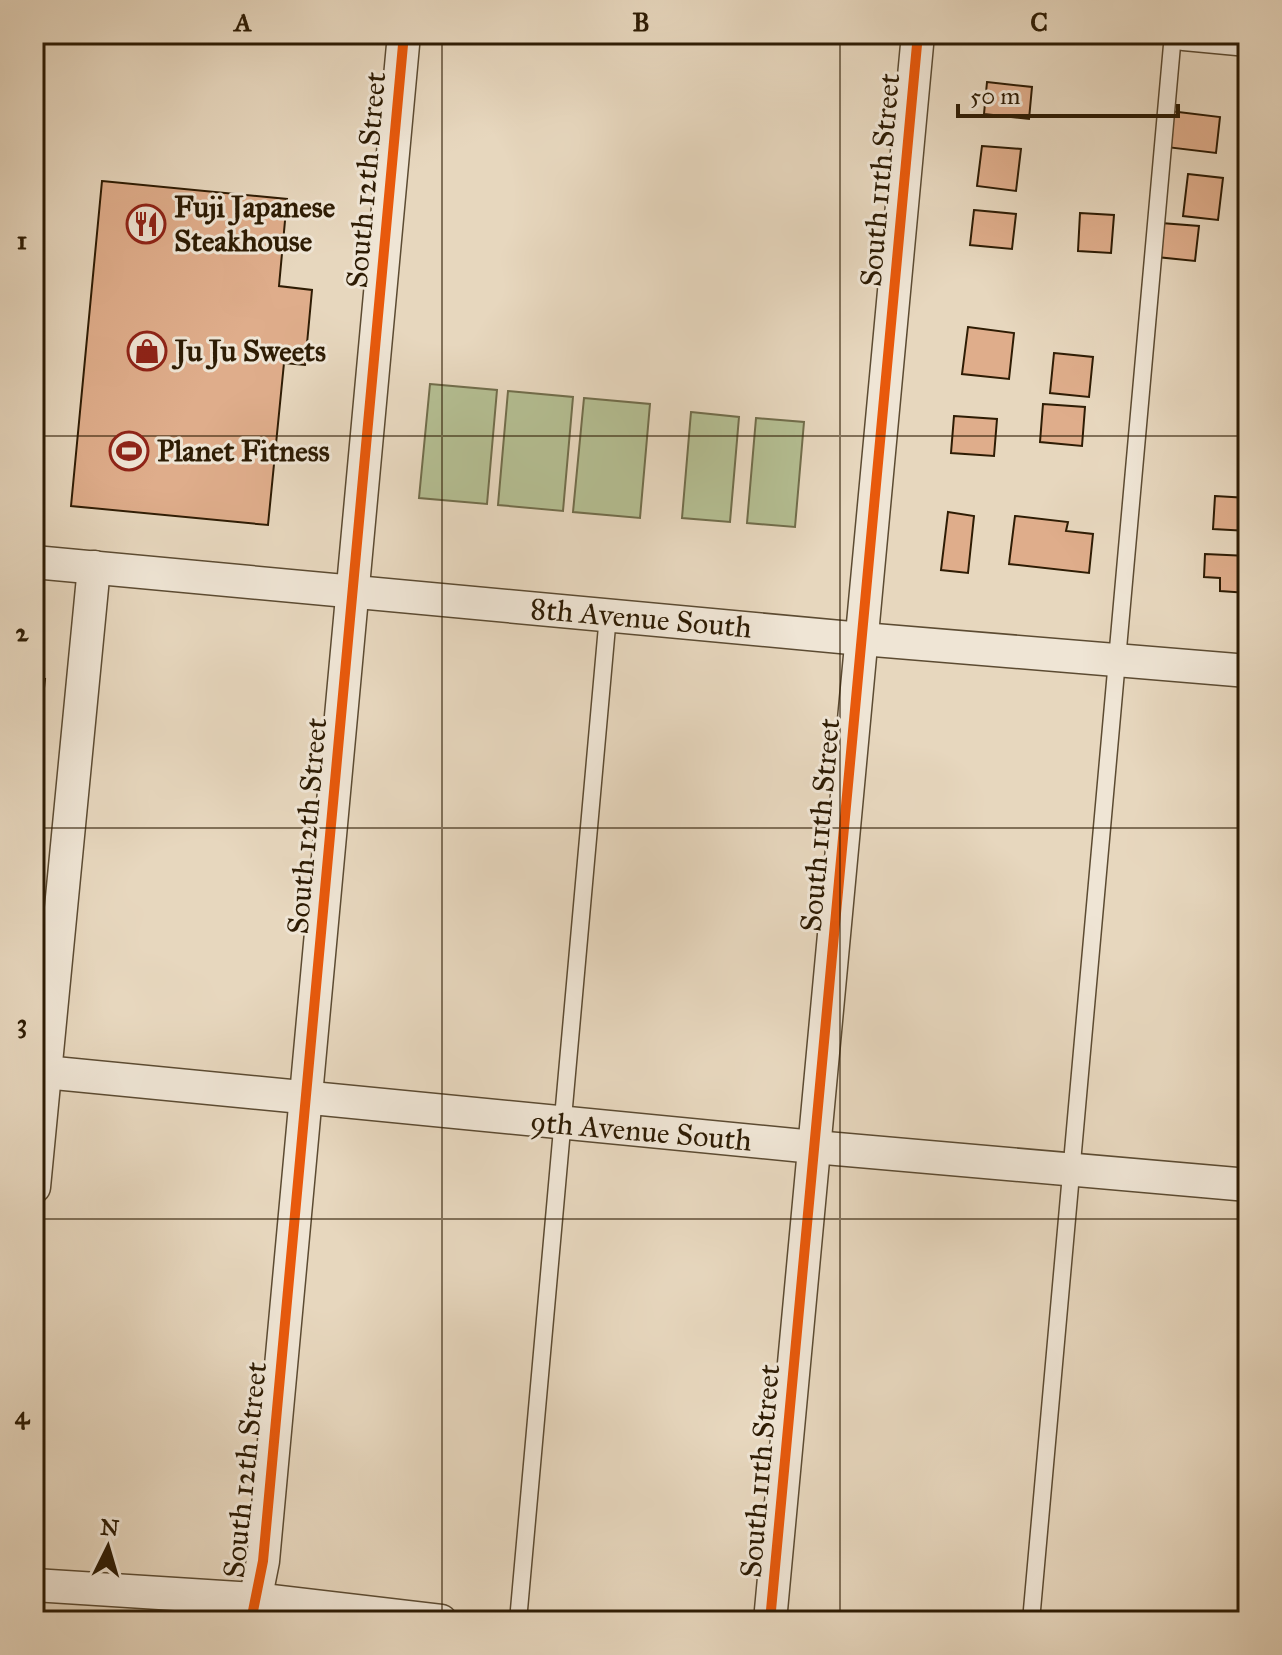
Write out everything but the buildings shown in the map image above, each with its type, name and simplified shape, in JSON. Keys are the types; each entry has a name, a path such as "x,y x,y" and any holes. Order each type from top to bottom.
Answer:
{"street":[{"name":"South 12th Street","path":"252,1610 263,1561 404,34"},
{"name":"South 11th Street","path":"770,1621 918,34"},
{"path":"1184,34 1248,40"},
{"name":"8th Avenue South","path":"34,562 862,639 1248,671"},
{"path":"34,1187 40,1072 94,567"},
{"name":"9th Avenue South","path":"40,1072 814,1147 1248,1185"},
{"path":"34,1585 252,1610 441,1621"}],"lane":[{"path":"1031,1621 1173,34"},
{"path":"518,1621 608,615"}],"green space":[{"path":"430,384 497,390 487,504 419,498"},
{"path":"508,391 573,397 563,511 498,505"},
{"path":"584,398 650,404 640,518 573,512"},
{"path":"691,412 739,417 730,522 682,518"},
{"path":"756,418 804,422 795,527 747,523"}],"cycle path":[{"path":"251,1621 263,1561 404,34"},
{"path":"770,1621 918,34"}],"place":[{"name":"Fuji Japanese Steakhouse","path":"146,224"},
{"name":"Ju Ju Sweets","path":"147,351"},
{"name":"Planet Fitness","path":"129,451"}]}
